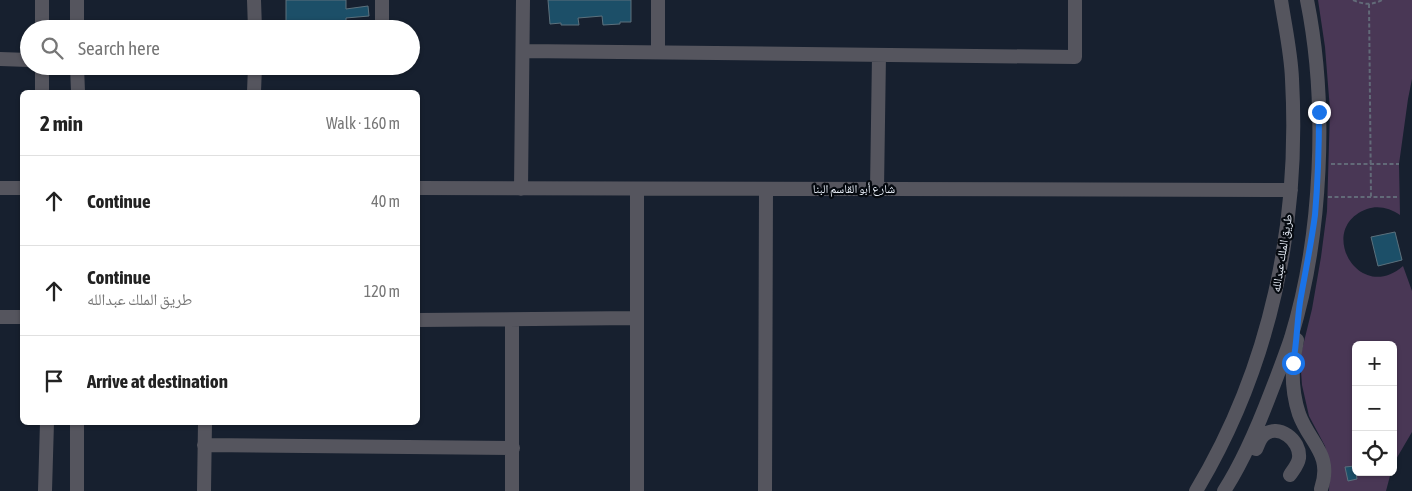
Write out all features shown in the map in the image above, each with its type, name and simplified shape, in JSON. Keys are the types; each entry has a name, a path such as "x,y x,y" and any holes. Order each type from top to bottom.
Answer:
{"street":[{"path":"42,0 42,20"},
{"path":"77,0 77,20"},
{"path":"254,0 254,20"},
{"path":"382,0 382,20"},
{"path":"521,188 523,0"},
{"path":"658,0 658,52"},
{"path":"523,52 1075,57 1075,0"},
{"name":"طريق الملك عبدالله","path":"1196,491 1211,466 1240,406 1253,373 1274,302 1286,236 1293,145 1292,78 1281,0"},
{"name":"طريق الملك عبدالله","path":"1224,491 1235,474 1263,414 1291,338 1308,263 1318,164 1318,84 1307,0"},
{"path":"877,189 879,55"},
{"path":"0,59 20,60"},
{"path":"42,75 42,90"},
{"path":"77,75 78,90"},
{"path":"254,75 254,90"},
{"path":"0,188 20,188"},
{"name":"شارع أبو القاسم البنا","path":"420,188 1291,190"},
{"path":"637,189 637,491"},
{"path":"766,189 766,491"},
{"path":"1300,304 1293,375 1299,414 1322,454 1325,466 1325,477 1321,489"},
{"path":"0,317 20,317"},
{"path":"420,320 636,318"},
{"path":"512,320 512,491"},
{"path":"45,491 47,425"},
{"path":"77,425 77,491"},
{"path":"204,425 204,491"},
{"path":"1232,491 1264,435 1270,432 1285,434 1296,443 1299,457 1290,476"},
{"path":"204,444 512,448"}],"path":[{"path":"1354,0 1369,4 1382,0"},
{"path":"1369,4 1371,197"},
{"path":"1318,164 1399,164"},
{"path":"1316,197 1399,197"}],"shaded area":[{"path":"1318,0 1412,0 1412,79 1399,164 1400,215 1384,208 1375,207 1367,209 1352,219 1344,231 1344,246 1349,259 1359,270 1372,276 1387,276 1403,266 1412,291 1412,432 1397,458 1397,341 1352,341 1352,476 1390,476 1386,491 1329,491 1330,469 1325,446 1309,416 1302,385 1300,358 1312,309 1327,211 1330,110 1325,47"}],"building":[{"path":"286,0 346,0 346,9 368,6 369,16 346,18 346,20 286,20"},
{"path":"548,0 631,0 631,22 603,25 602,16 578,18 579,25 550,24"},
{"path":"1395,232 1402,260 1378,266 1371,237"},
{"path":"1352,466 1352,476 1357,476 1357,479 1348,481 1345,467"}],"route":[{"path":"1293,363 1300,304 1315,215 1319,112"}]}
